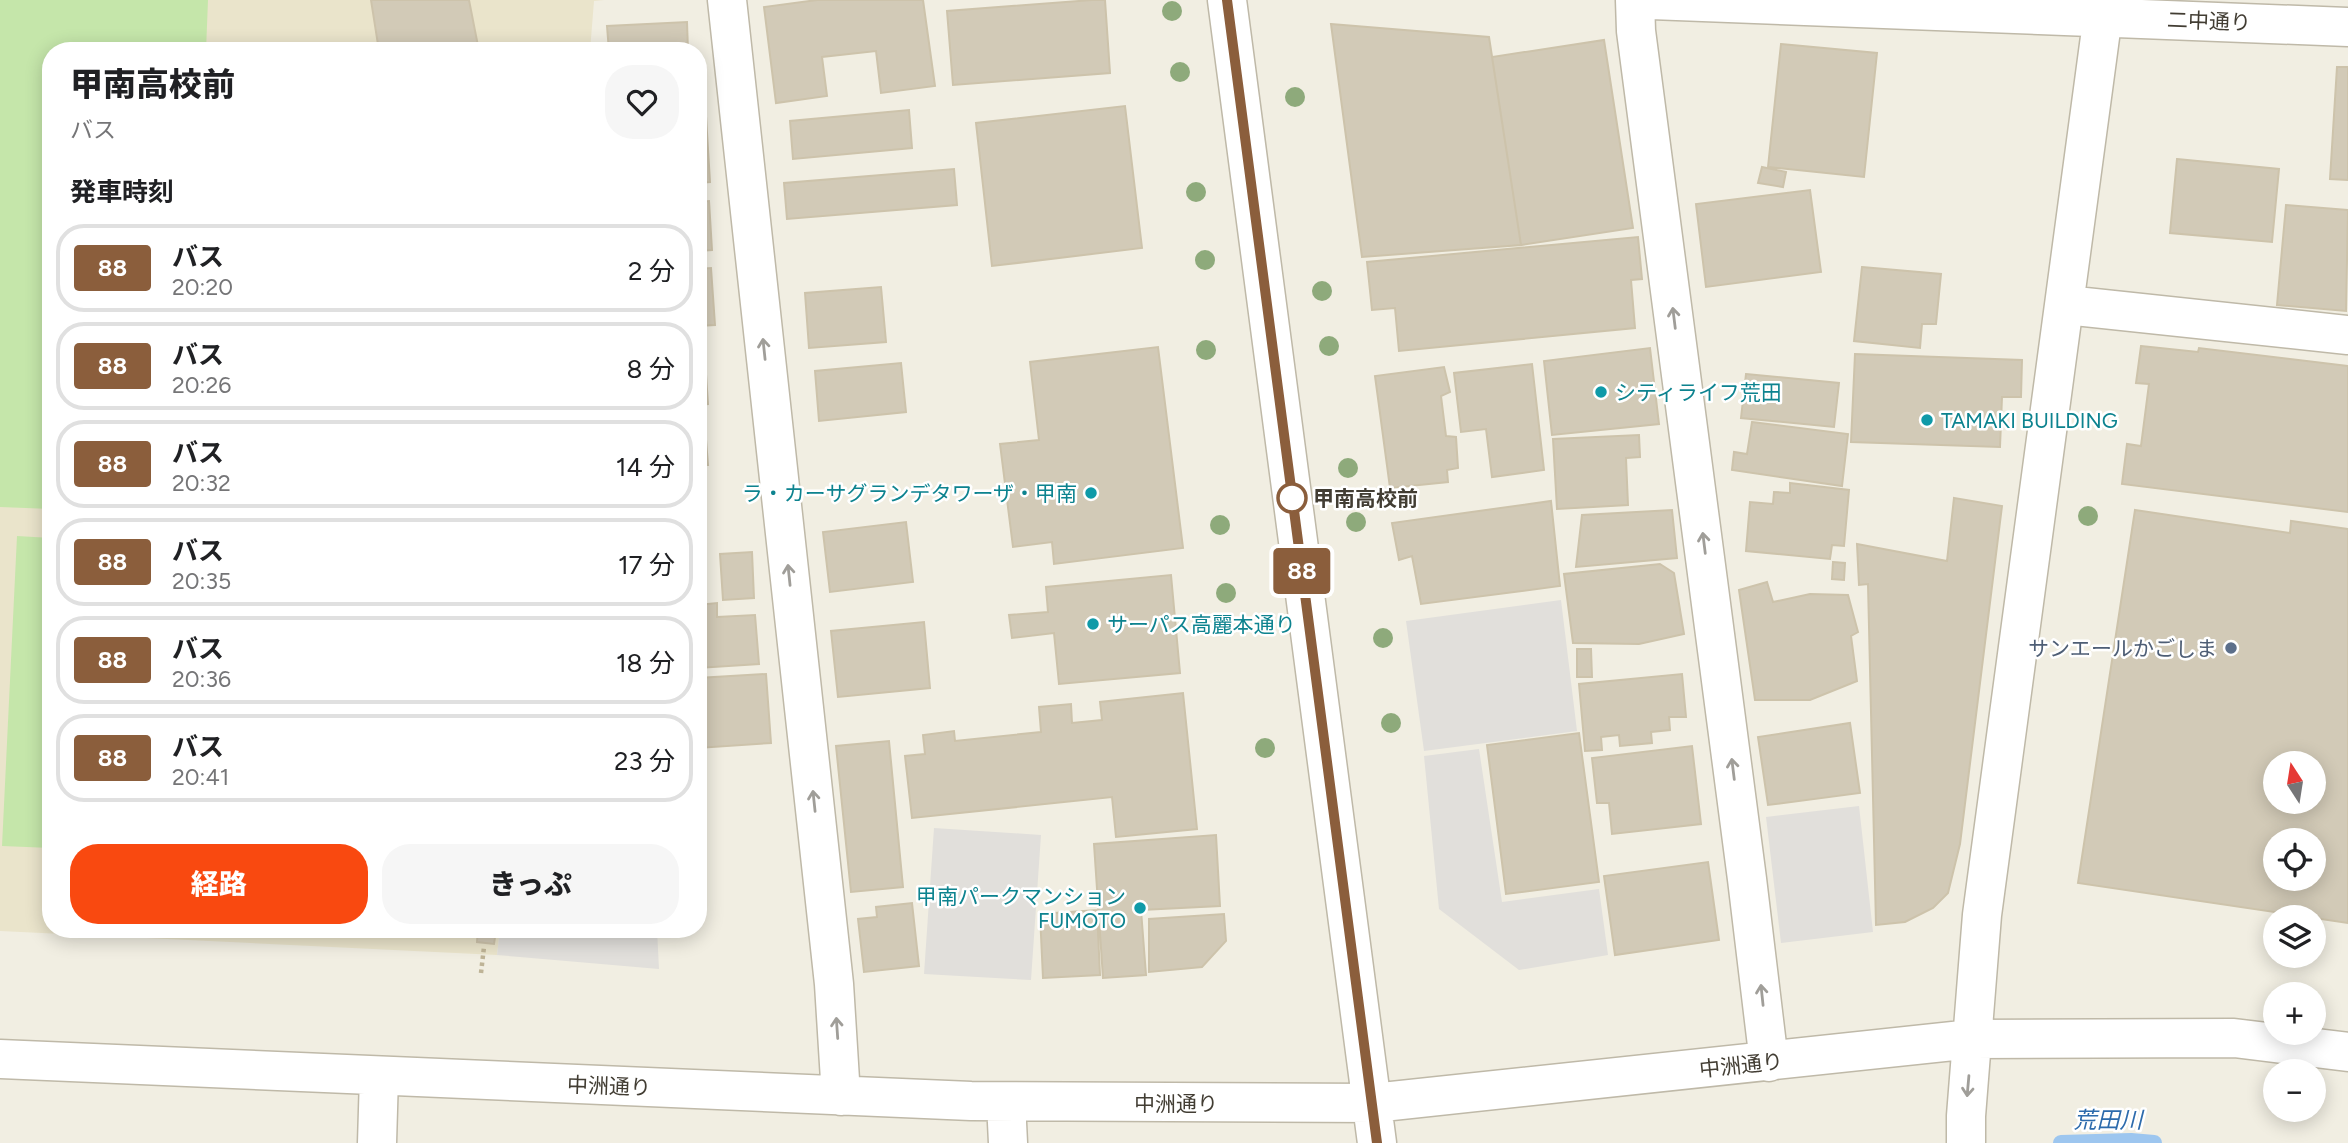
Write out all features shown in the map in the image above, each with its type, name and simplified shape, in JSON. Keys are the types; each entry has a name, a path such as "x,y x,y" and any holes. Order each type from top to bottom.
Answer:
{"street":[{"path":"727,0 834,984 841,1096"},
{"path":"1227,0 1377,1143"},
{"path":"1635,0 1636,31 1744,851 1769,1062"},
{"name":"二中通り","path":"1651,0 2104,8 2348,27"},
{"path":"1966,1138 1982,915 2104,8"},
{"path":"2066,305 2348,335"},
{"name":"中洲通り","path":"0,1059 1006,1102 1373,1103 1972,1039 2234,1038 2348,1052"},
{"path":"377,1143 379,1076"},
{"path":"1006,1102 1008,1143"}],"path":[{"path":"481,973 484,947"}],"shaded area":[{"path":"0,0 604,0 594,1 591,42 42,42 42,933 0,931"},
{"path":"1561,600 1577,731 1424,751 1406,621"},
{"path":"1479,749 1502,902 1599,889 1608,955 1519,970 1439,909 1424,756"},
{"path":"1859,806 1873,932 1781,943 1766,817"},
{"path":"934,828 1041,835 1031,980 924,974"},
{"path":"145,938 499,938 497,955"},
{"path":"499,938 657,938 659,969 497,955"}],"green space":[{"path":"0,0 208,0 206,42 42,42 42,509 0,507"},
{"path":"17,536 42,537 42,848 2,846"}],"building":[{"path":"371,0 469,0 477,42 378,42"},
{"path":"817,0 923,0 935,86 881,93 876,51 822,57 827,96 776,103 764,7"},
{"path":"1105,0 1110,73 953,85 947,11"},
{"path":"687,22 688,42 608,42 607,26"},
{"path":"1331,24 1489,37 1521,245 1362,257"},
{"path":"1604,40 1633,228 1521,245 1492,57"},
{"path":"1781,44 1877,53 1864,177 1768,167"},
{"path":"2337,67 2348,67 2348,180 2330,179"},
{"path":"1125,106 1142,248 992,266 976,123"},
{"path":"909,110 912,148 793,159 790,121"},
{"path":"707,132 710,182 707,182"},
{"path":"2177,159 2279,169 2272,242 2170,233"},
{"path":"1762,167 1786,172 1783,187 1758,183"},
{"path":"954,169 957,205 787,219 784,183"},
{"path":"1810,190 1821,272 1706,287 1696,204"},
{"path":"707,201 712,250 707,250"},
{"path":"2286,205 2348,210 2346,311 2277,305"},
{"path":"1638,237 1642,279 1631,280 1635,328 1399,351 1395,308 1372,310 1367,262"},
{"path":"1862,267 1941,274 1936,324 1922,324 1920,348 1854,341"},
{"path":"707,268 711,268 715,325 707,325"},
{"path":"881,287 886,342 809,348 805,293"},
{"path":"2141,346 2198,352 2199,348 2348,366 2348,512 2122,484 2127,444 2141,446 2149,384 2136,383"},
{"name":"ラ・カーサグランデタワーザ・甲南","path":"1158,347 1183,548 1054,564 1052,542 1013,547 1000,444 1039,440 1030,362"},
{"name":"シティライフ荒田","path":"1650,348 1659,424 1552,435 1544,361"},
{"name":"TAMAKI BUILDING","path":"1855,354 2022,360 2021,397 2002,397 2000,447 1851,442"},
{"path":"901,363 906,412 819,421 815,371"},
{"path":"1532,364 1544,470 1492,477 1486,429 1461,432 1454,373"},
{"path":"1444,367 1450,392 1441,396 1446,436 1456,437 1458,468 1447,470 1448,482 1390,488 1375,376"},
{"path":"1746,374 1839,383 1834,427 1741,418"},
{"path":"1752,422 1848,434 1842,486 1732,470 1734,452 1747,454"},
{"path":"1639,435 1640,457 1626,458 1628,505 1557,509 1553,439"},
{"path":"1790,483 1849,490 1844,546 1832,545 1830,559 1746,551 1750,502 1773,504 1774,492 1790,493"},
{"path":"1954,498 2002,506 1960,844 1948,893 1933,908 1905,922 1876,925 1868,584 1859,585 1857,544 1947,561"},
{"path":"1551,501 1560,586 1421,604 1412,556 1399,560 1392,523"},
{"path":"1672,510 1677,558 1576,567 1582,515"},
{"name":"サンエールかごしま","path":"2135,510 2290,533 2291,521 2348,529 2348,923 2326,920 2326,905 2263,905 2263,910 2078,883"},
{"path":"906,522 913,582 830,592 823,532"},
{"path":"752,552 754,598 723,600 720,554"},
{"path":"1833,562 1845,563 1844,580 1832,579"},
{"path":"1660,564 1674,573 1684,634 1639,644 1573,643 1564,574"},
{"name":"サーパス高麗本通り","path":"1171,575 1180,673 1059,684 1054,633 1012,638 1009,615 1048,612 1046,587"},
{"path":"1767,582 1773,602 1810,594 1848,595 1858,632 1851,636 1857,681 1810,700 1755,700 1739,590"},
{"path":"717,603 717,617 755,615 759,664 707,667 707,604"},
{"path":"924,622 930,688 838,697 831,631"},
{"path":"1577,649 1591,649 1592,677 1577,677"},
{"path":"766,674 771,743 707,747 707,677"},
{"path":"1682,674 1686,717 1669,717 1670,730 1651,732 1652,743 1620,746 1619,735 1601,737 1602,750 1585,751 1579,684"},
{"path":"1183,693 1197,829 1116,837 1112,797 912,818 905,756 925,754 923,735 954,731 955,741 1041,732 1039,707 1071,704 1072,723 1102,720 1100,702"},
{"path":"1850,723 1860,793 1768,805 1758,737"},
{"path":"1579,733 1599,882 1506,894 1487,745"},
{"path":"889,741 903,887 851,892 836,746"},
{"path":"1692,746 1701,824 1612,834 1609,803 1597,803 1592,758"},
{"name":"甲南パークマンション FUMOTO","path":"1216,835 1220,906 1141,910 1146,975 1103,978 1094,844"},
{"path":"1708,862 1719,940 1615,955 1604,876"},
{"path":"912,903 919,966 864,972 858,919 877,917 876,907"},
{"path":"1097,910 1100,975 1043,978 1040,914"},
{"path":"1224,914 1226,941 1202,967 1149,972 1149,919"},
{"path":"477,938 495,938 494,944 477,942"}],"waterway":[{"name":"荒田川","path":"2061,1143 2154,1143"}],"bus line":[{"name":"88","path":"1227,0 1377,1143"}],"place":[{"name":"シティライフ荒田","path":"1601,392"},
{"name":"TAMAKI BUILDING","path":"1927,420"},
{"name":"ラ・カーサグランデタワーザ・甲南","path":"1091,493"},
{"name":"甲南高校前","path":"1292,498"},
{"name":"サーパス高麗本通り","path":"1093,624"},
{"name":"サンエールかごしま","path":"2231,648"},
{"name":"甲南パークマンション FUMOTO","path":"1140,908"}]}
